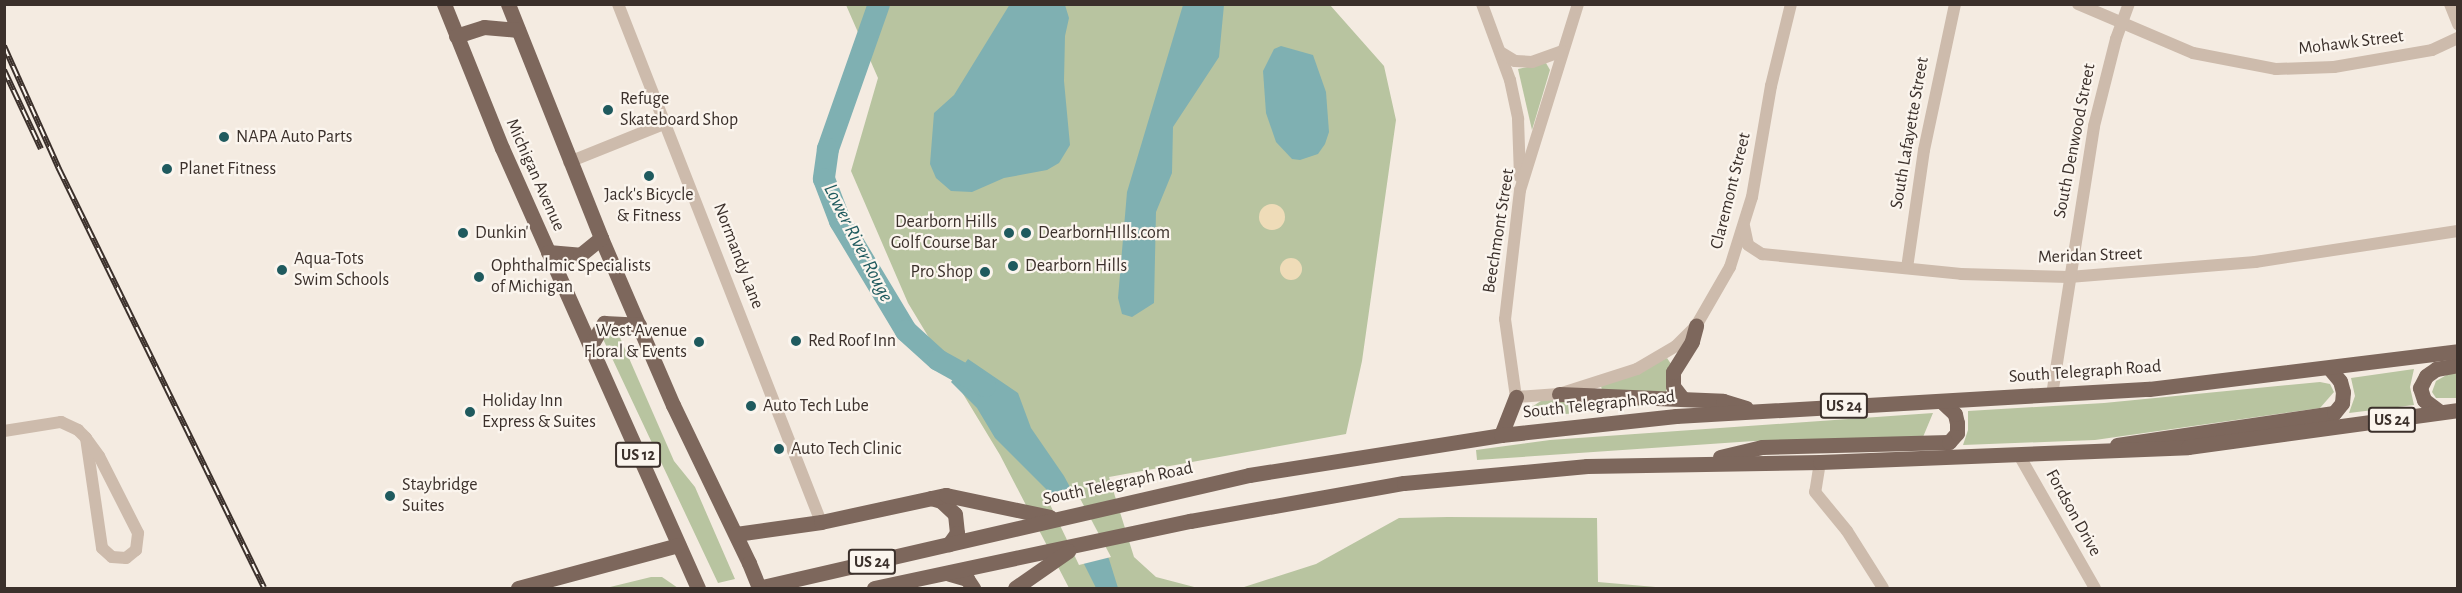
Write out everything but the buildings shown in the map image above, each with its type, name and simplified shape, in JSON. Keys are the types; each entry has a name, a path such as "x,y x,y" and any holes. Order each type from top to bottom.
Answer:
{"main road":[{"name":"Michigan Avenue","path":"444,4 548,252 696,583"},
{"name":"Michigan Avenue","path":"508,4 601,238 759,588"},
{"path":"456,36 484,27 518,30"},
{"path":"548,252 580,255 601,238"},
{"path":"590,347 604,323 639,325"},
{"path":"1683,399 1673,386 1673,372 1692,341 1696,326"},
{"name":"South Telegraph Road","path":"759,588 1053,518 1250,475 1501,435 1676,416 2149,389 2330,369 2457,351"},
{"path":"2440,412 2424,400 2420,387 2426,376 2436,369 2457,365"},
{"path":"2094,452 2131,441 2334,413 2342,403 2343,392 2340,381 2330,369"},
{"path":"1559,394 1723,401 1757,412"},
{"path":"1501,435 1516,397"},
{"path":"1694,463 1762,447 1907,446 1950,442 1957,433 1957,423 1955,414 1941,400"},
{"name":"US 24","path":"874,588 1073,548 1114,537 1404,483 1587,466 1820,462 2188,447 2457,410"},
{"path":"928,497 942,501 955,514 957,533 949,544"},
{"path":"736,534 821,522 928,497 963,497 1053,518"},
{"path":"518,588 678,545"},
{"path":"1015,588 1073,548"},
{"path":"948,574 967,579 973,588"}],"street":[{"name":"Normandy Lane","path":"618,4 821,522"},
{"path":"1482,4 1502,53 1518,119 1520,190"},
{"name":"Beechmont Street","path":"1516,397 1505,319 1520,190 1578,4"},
{"name":"Claremont Street","path":"1516,397 1559,394 1637,369 1676,345 1696,326 1730,267 1744,223 1759,165 1771,86 1791,4"},
{"name":"South Lafayette Street","path":"1907,268 1924,150 1955,4"},
{"name":"Mohawk Street","path":"2078,4 2193,53 2276,69 2334,67 2432,50 2457,38"},
{"name":"South Denwood Street","path":"2052,394 2094,126 2121,24 2129,4"},
{"path":"2450,4 2457,24"},
{"path":"1502,53 1515,61 1532,62 1563,51"},
{"path":"569,162 666,123"},
{"name":"Meridan Street","path":"1744,223 1748,245 1762,254 1907,268 2069,277 2255,262 2457,231"},
{"path":"4,430 61,422 73,426 86,438 99,456 138,533 136,550 126,558 106,553 100,541 86,438"},
{"name":"Fordson Drive","path":"2019,455 2095,588"},
{"path":"1820,462 1815,492 1858,545 1883,588"}],"green space":[{"name":"Dearborn Hills","path":"846,5 1330,5 1384,66 1396,120 1362,361 1346,434 1109,477 1134,557 1156,577 1198,588 1069,588 1000,455 908,303 851,171 878,78"},
{"path":"1546,63 1550,70 1532,130 1518,69"},
{"path":"611,329 618,333 674,461 695,487 735,579 718,583 603,339"},
{"path":"1667,358 1671,364 1666,392 1602,390 1601,386"},
{"path":"2414,369 2410,387 2414,405 2349,413 2355,396 2351,378"},
{"path":"2457,369 2457,398 2436,398 2432,392 2436,381"},
{"path":"2320,382 2330,384 2334,392 2320,408 2095,440 1963,445 1968,430 1968,411 2104,403"},
{"path":"1544,399 1649,405 1529,418 1527,410"},
{"path":"1933,413 1923,437 1895,441 1754,441 1477,460 1476,450 1550,440"},
{"path":"1399,518 1597,518 1598,582 1667,588 1241,588 1316,564"},
{"path":"651,577 662,577 678,588 606,588"}],"sand":[{"path":"1272,204 1281,208 1285,217 1281,226 1272,230 1263,226 1259,217 1263,208"},
{"path":"1291,258 1299,261 1302,269 1299,277 1291,280 1283,277 1280,269 1283,261"}],"water":[{"path":"1010,4 1065,5 1069,18 1065,36 1064,81 1070,145 1059,163 1047,170 1004,178 972,192 951,191 936,178 930,164 934,113 954,95"},
{"path":"1183,5 1224,5 1219,57 1173,127 1172,173 1156,212 1154,303 1132,317 1122,314 1118,298 1127,192"},
{"path":"1281,46 1313,55 1326,92 1329,132 1325,144 1318,154 1300,160 1292,159 1276,142 1266,113 1263,71 1274,49"},
{"path":"968,359 1018,393 1031,428 1064,476 1109,559 1118,588 1096,588 1047,490 995,438 977,408 951,382"}],"pier":[{"path":"1075,489 1111,557 1079,565 1046,496"}],"waterway":[{"name":"Lower River Rouge","path":"879,4 828,149 824,179 840,221 906,331 938,360 985,386"}],"railway":[{"path":"4,46 59,169 264,588"},
{"path":"4,70 41,149"}],"place":[{"name":"Refuge Skateboard Shop","path":"608,110"},
{"name":"NAPA Auto Parts","path":"224,137"},
{"name":"Planet Fitness","path":"167,169"},
{"name":"Jack's Bicycle & Fitness","path":"649,176"},
{"name":"Dunkin'","path":"463,233"},
{"name":"Dearborn Hills Golf Course Bar","path":"1009,233"},
{"name":"DearbornHIlls.com","path":"1026,233"},
{"name":"Dearborn Hills","path":"1013,266"},
{"name":"Aqua-Tots Swim Schools","path":"282,270"},
{"name":"Pro Shop","path":"985,272"},
{"name":"Ophthalmic Specialists of Michigan","path":"479,277"},
{"name":"Red Roof Inn","path":"796,341"},
{"name":"West Avenue Floral & Events","path":"699,342"},
{"name":"Auto Tech Lube","path":"751,406"},
{"name":"Holiday Inn Express & Suites","path":"470,412"},
{"name":"Auto Tech Clinic","path":"779,449"},
{"name":"Staybridge Suites","path":"390,496"}]}
